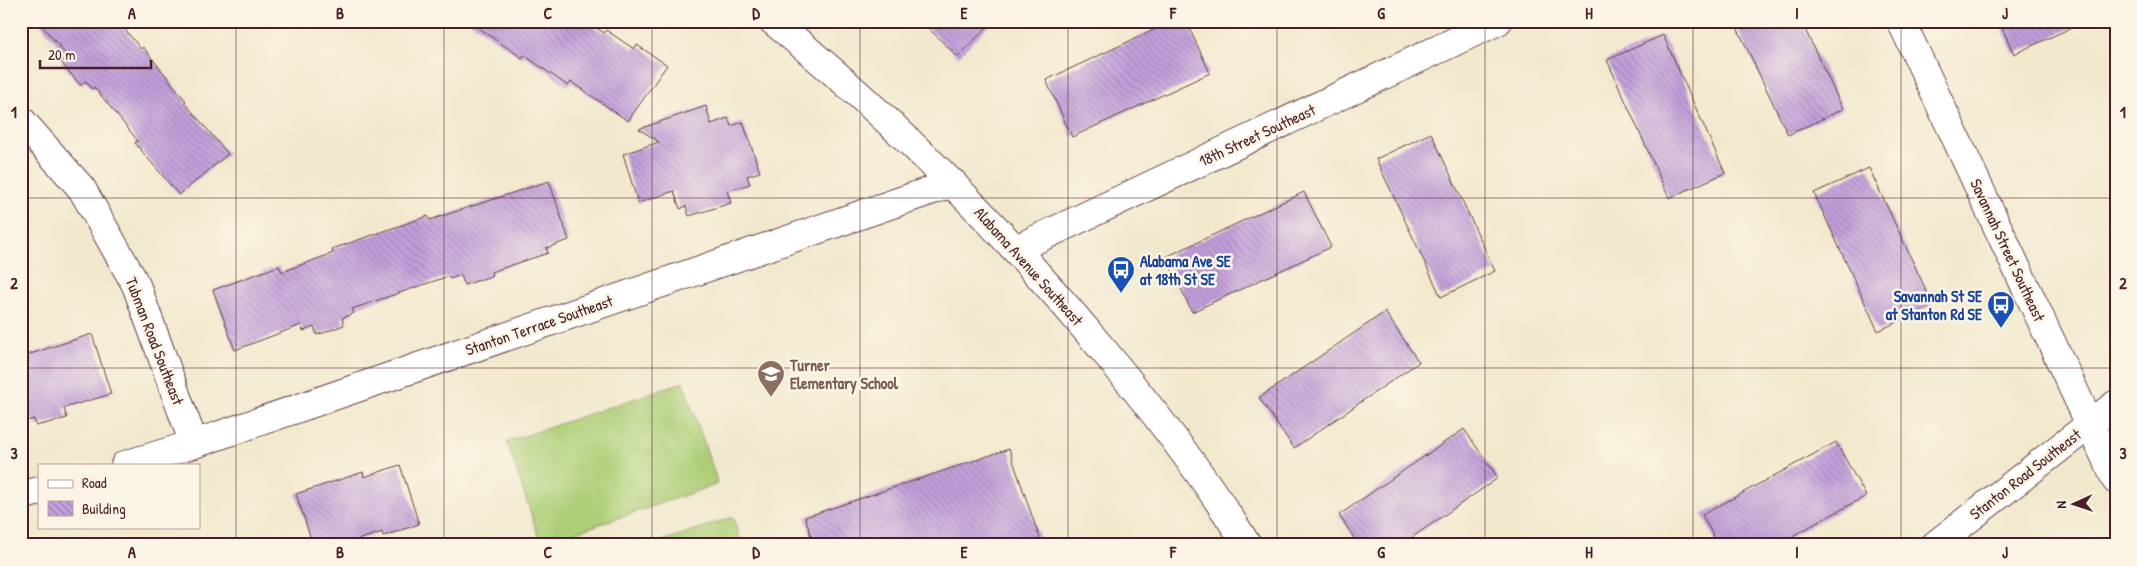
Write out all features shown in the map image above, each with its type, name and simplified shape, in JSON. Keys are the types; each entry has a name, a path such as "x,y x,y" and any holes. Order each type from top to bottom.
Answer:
{"street":[{"name":"Alabama Avenue Southeast","path":"773,21 878,112 953,183 1016,249 1134,387 1190,461 1247,545"},
{"name":"18th Street Southeast","path":"1016,249 1498,21"},
{"name":"Savannah Street Southeast","path":"1901,21 2116,480"},
{"name":"Tubman Road Southeast","path":"21,120 82,189 136,284 194,444"},
{"name":"Stanton Terrace Southeast","path":"128,464 194,444 953,183"},
{"name":"Stanton Road Southeast","path":"1935,545 2116,404"},
{"path":"21,496 38,491"}],"green space":[{"path":"683,382 718,484 541,544 507,442"},
{"path":"733,517 742,545 651,545"}],"building":[{"path":"38,21 118,21 141,49 143,47 186,101 184,102 228,154 179,195 135,143 138,141 94,87 92,89 86,81 80,85 61,62 68,57"},
{"path":"469,21 586,21 604,33 606,30 634,49 637,45 667,65 628,121 571,82 568,86 524,55 522,58"},
{"path":"921,21 993,21 958,57"},
{"path":"1173,21 1186,21 1210,73 1072,137 1046,80"},
{"path":"1734,21 1801,21 1843,109 1788,135"},
{"path":"1999,21 2086,21 2014,54"},
{"path":"1663,35 1725,173 1669,198 1607,60"},
{"path":"706,106 711,124 728,118 731,126 743,122 760,172 747,176 750,184 727,191 731,203 689,216 686,206 680,209 674,191 638,203 623,154 659,142 639,129"},
{"path":"1431,133 1495,271 1441,297 1376,159"},
{"path":"1869,168 1933,305 1878,331 1814,193"},
{"path":"549,181 569,240 546,248 548,253 491,272 492,276 464,285 461,275 450,279 449,276 352,309 354,313 342,318 344,325 317,335 314,327 303,331 301,325 235,350 213,290 279,266 282,272 333,253 332,249 428,216 430,220"},
{"path":"1304,192 1331,247 1192,312 1166,257"},
{"path":"1385,312 1419,362 1294,448 1259,398"},
{"path":"92,334 111,394 64,408 67,418 36,426 34,419 21,422 21,357"},
{"path":"1464,429 1498,478 1401,545 1359,545 1339,515"},
{"path":"1836,442 1866,496 1776,545 1718,545 1702,515"},
{"path":"1009,449 1042,545 814,545 805,517"},
{"path":"400,465 419,524 383,536 382,532 342,545 313,545 296,494 363,472 364,477"}],"place":[{"name":"Alabama Ave SE at 18th St SE","path":"1121,294"},
{"name":"Savannah St SE at Stanton Rd SE","path":"2001,329"},
{"name":"Turner Elementary School","path":"771,398"}]}
